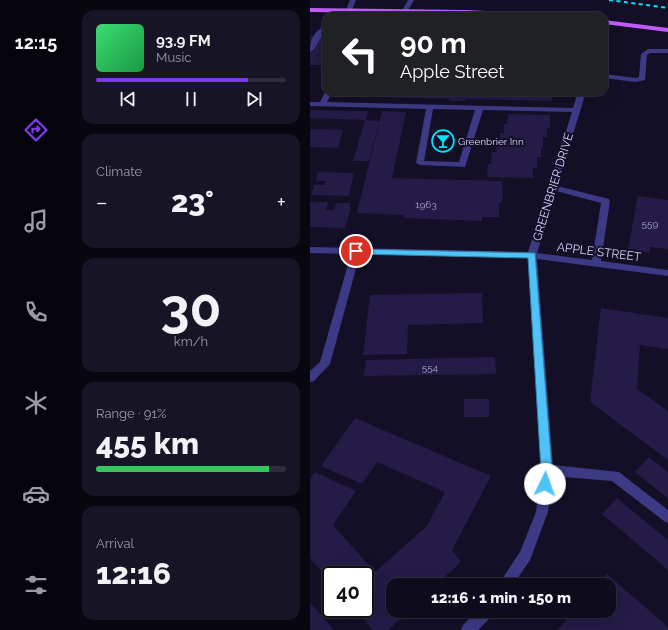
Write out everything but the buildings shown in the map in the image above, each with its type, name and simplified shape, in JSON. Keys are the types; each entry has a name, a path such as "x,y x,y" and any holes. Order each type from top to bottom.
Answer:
{"main road":[{"path":"310,10 450,12"},
{"path":"608,22 668,30"}],"street":[{"path":"349,10 353,0"},
{"path":"405,11 411,0"},
{"path":"310,50 318,34 322,31"},
{"path":"608,76 636,80 642,78 644,54 648,51 668,51"},
{"path":"323,104 326,96"},
{"name":"GREENBRIER DRIVE","path":"510,578 525,556 542,512 547,470 532,256 581,96"},
{"path":"310,104 576,110"},
{"path":"430,106 420,163 462,165 480,108"},
{"path":"553,188 606,201 596,264"},
{"name":"APPLE STREET","path":"310,250 532,256 668,273"},
{"path":"310,378 325,364 356,251"},
{"path":"547,470 615,476 668,517"},
{"path":"468,630 480,618"}],"railway":[{"path":"609,0 668,8"}],"place":[{"name":"Greenbrier Inn","path":"443,141"}],"route":[{"path":"356,251 532,256 547,470 545,484"}]}
